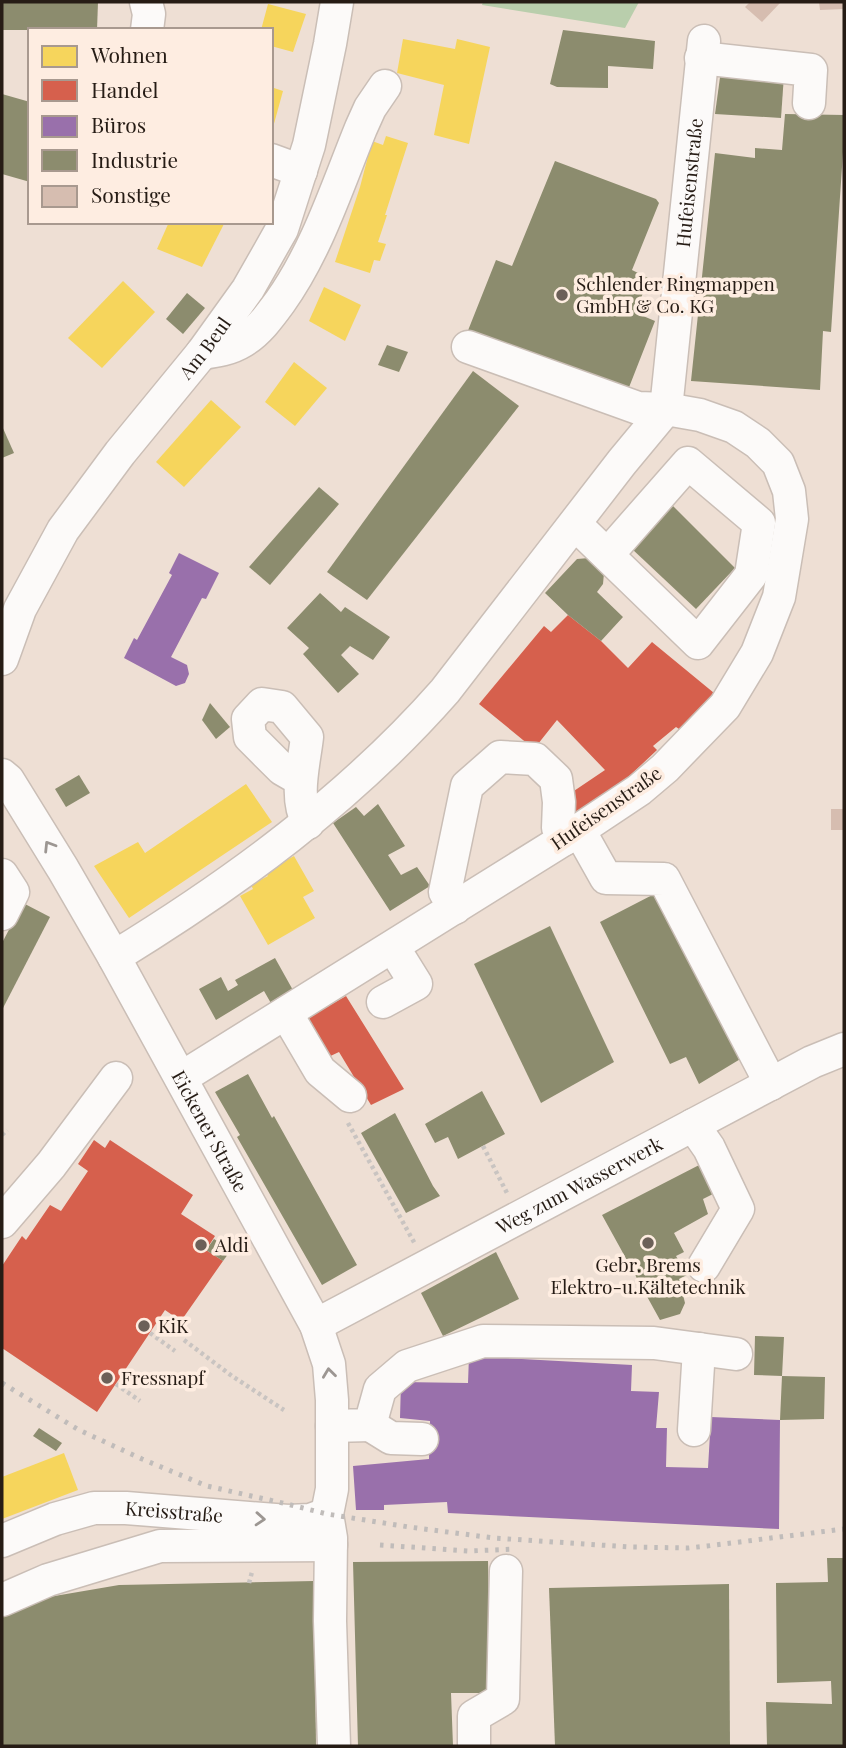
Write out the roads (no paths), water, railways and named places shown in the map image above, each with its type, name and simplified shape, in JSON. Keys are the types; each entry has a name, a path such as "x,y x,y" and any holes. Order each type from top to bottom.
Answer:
{"street":[{"path":"146,2 149,14 147,28"},
{"name":"Am Beul","path":"2,659 20,609 64,530 120,453 202,353 247,289 282,229 309,145 337,2"},
{"name":"Hufeisenstraße","path":"181,1078 639,790 665,768 725,706 757,653 779,597 793,519 789,491 778,463 758,443 734,426 701,415 666,410 702,49 811,70 809,103"},
{"path":"202,353 227,349 246,339 270,316 285,295 311,251 361,128 370,108 385,86"},
{"path":"273,161 301,171"},
{"path":"468,346 638,408 666,410"},
{"path":"114,957 237,877 308,823 418,722 666,410"},
{"path":"575,524 698,643 751,575 760,523 688,463 608,554"},
{"path":"455,908 445,892 467,786 500,757 535,759 556,779 558,828 572,834 606,878 664,879 771,1084"},
{"name":"Eickener Straße","path":"2,775 8,780 64,869 316,1325 329,1364 332,1426 330,1621 334,1746"},
{"path":"302,780 303,814 308,823"},
{"path":"2,875 13,892 2,914"},
{"path":"383,1002 416,984 393,947"},
{"path":"286,1013 320,1071 346,1104"},
{"name":"Weg zum Wasserwerk","path":"316,1325 812,1062 844,1049"},
{"path":"2,1222 51,1165 116,1078"},
{"path":"693,1125 709,1148 737,1209 704,1266"},
{"path":"370,1425 380,1389 407,1366 483,1341 654,1343 736,1354"},
{"path":"694,1430 699,1349"},
{"path":"332,1426 370,1425 391,1438 422,1439"},
{"name":"Kreisstraße","path":"2,1541 55,1520 92,1496 126,1508 288,1521 310,1520 330,1532"},
{"path":"2,1600 48,1580 160,1546 330,1532"},
{"path":"474,1746 474,1716 503,1699 506,1571"}],"railway":[{"path":"2,1383 79,1430 207,1486 327,1514 494,1538 630,1547 688,1548 844,1529"},
{"path":"380,1545 469,1551 516,1549"}],"place":[{"name":"Schlender Ringmappen GmbH & Co. KG","path":"562,295"},
{"name":"Gebr. Brems Elektro-u.Kältetechnik","path":"648,1243"},
{"name":"Aldi","path":"201,1245"},
{"name":"KiK","path":"144,1326"},
{"name":"Fressnapf","path":"107,1378"}]}
